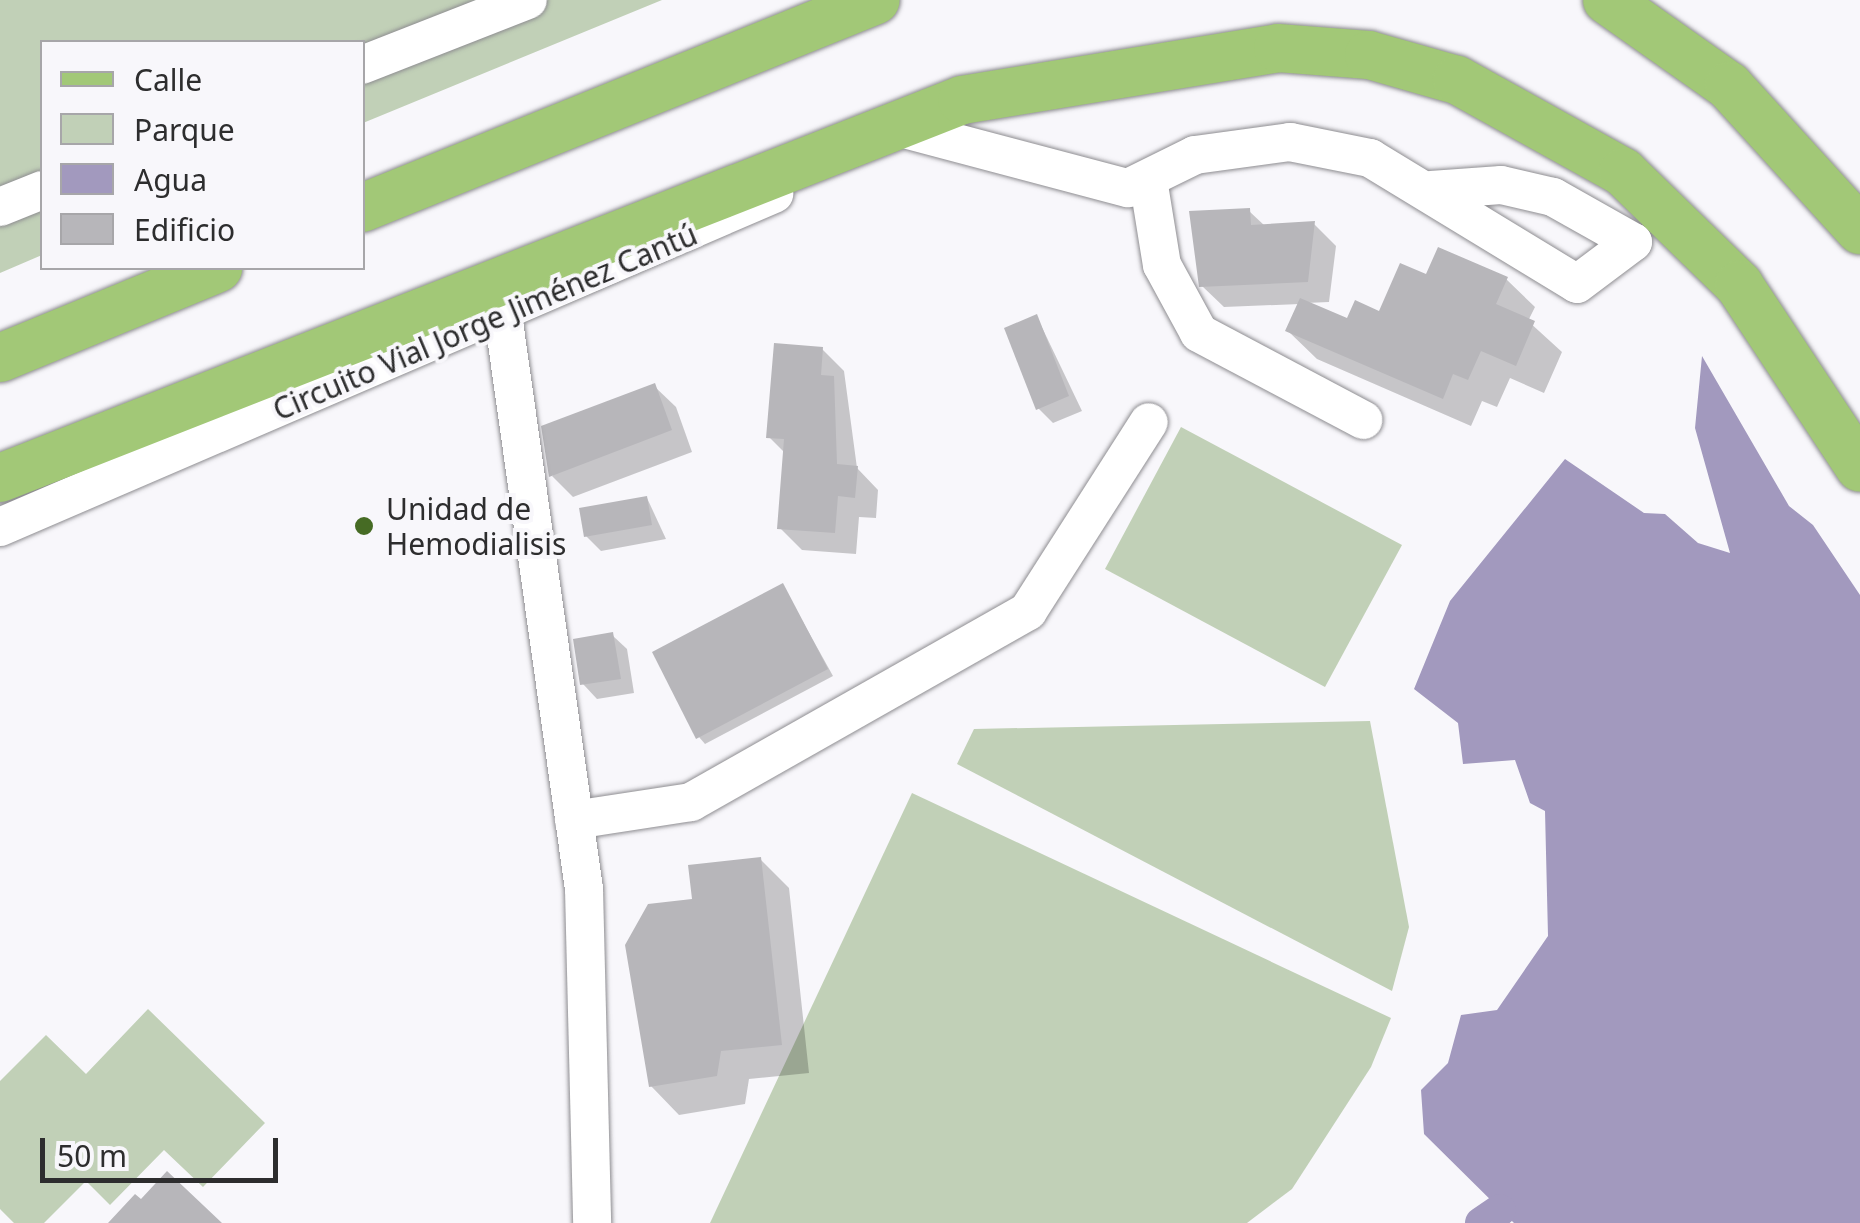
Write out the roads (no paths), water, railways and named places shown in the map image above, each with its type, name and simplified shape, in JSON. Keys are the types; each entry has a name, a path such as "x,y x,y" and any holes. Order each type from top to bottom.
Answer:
{"main road":[{"path":"365,207 876,0"},
{"path":"1607,0 1729,86 1860,230"},
{"name":"Circuito Vial Jorge Jiménez Cantú","path":"0,478 962,100 1278,48 1369,55 1457,80 1579,141 1678,219 1761,314 1860,468"},
{"path":"0,358 213,270"}],"street":[{"path":"365,64 528,0"},
{"name":"Circuito Vial Jorge Jiménez Cantú","path":"0,527 693,235 962,100"},
{"path":"904,129 1128,188 1195,155 1290,142 1370,158 1431,190"},
{"path":"1148,178 1162,266 1199,333 1364,420"},
{"path":"0,207 40,191"},
{"path":"502,315 574,820 592,1223"},
{"path":"574,820 690,802 1028,611 1150,422"}],"water":[{"path":"1702,356 1789,506 1813,525 1860,595 1860,1223 1514,1223 1424,1134 1421,1090 1448,1063 1461,1015 1497,1010 1548,936 1545,811 1530,803 1515,760 1463,764 1458,723 1414,689 1450,601 1565,459 1644,513 1665,514 1698,543 1730,553 1695,428"}],"waterway":[{"path":"1481,1223 1500,1210"}],"place":[{"name":"Unidad de Hemodialisis","path":"364,526"}]}
